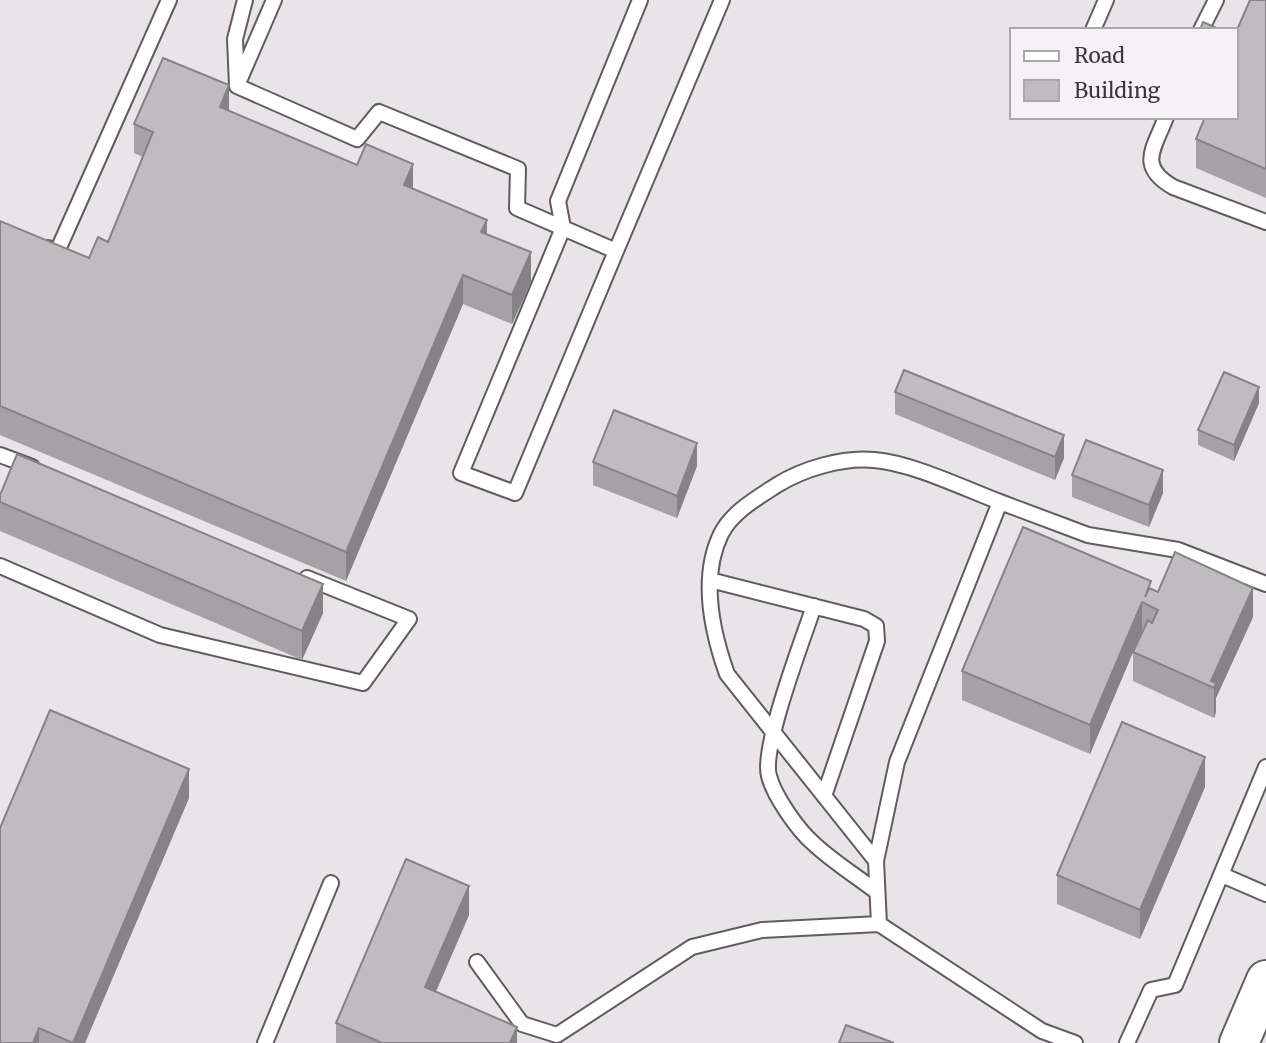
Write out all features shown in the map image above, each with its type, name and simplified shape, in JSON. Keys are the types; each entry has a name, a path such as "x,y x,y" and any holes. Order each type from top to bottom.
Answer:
{"street":[{"path":"1252,1028 1266,980"}],"lane":[{"path":"34,242 57,252 169,0"},
{"path":"237,86 235,39 245,0"},
{"path":"237,86 274,0"},
{"path":"640,0 558,201 563,228 461,473 515,493 722,0"},
{"path":"1094,28 1106,0"},
{"path":"1203,28 1216,0"},
{"path":"237,86 357,139 379,112 518,169 517,208 616,251"},
{"path":"1165,119 1150,158 1152,171 1173,187 1266,222"},
{"path":"0,455 50,475"},
{"path":"876,861 727,674 716,643 710,580 713,558 722,533 741,510 789,478 850,460 874,460 904,466 1088,535 1178,550 1266,584"},
{"path":"879,924 876,861 897,762 1000,502"},
{"path":"0,566 160,635 363,683 409,619 299,575"},
{"path":"710,580 864,619 876,626 877,641 824,796"},
{"path":"814,606 773,733 768,760 769,776 790,818 813,844 877,892"},
{"path":"1127,1043 1151,990 1175,985 1266,767"},
{"path":"1222,875 1266,894"},
{"path":"265,1043 331,884"},
{"path":"477,962 522,1024 557,1035 692,947 762,930 879,924 1042,1031 1075,1043"}],"building":[{"path":"1250,0 1266,0 1266,169 1196,139 1204,119 1238,119 1238,28"},
{"path":"1203,22 1216,28 1201,28"},
{"path":"163,58 229,85 220,107 357,165 366,144 413,164 404,185 487,220 481,232 531,252 512,295 463,275 346,552 0,406 0,221 89,258 98,237 108,242 153,132 134,124"},
{"path":"904,370 1064,435 1055,457 895,392"},
{"path":"1224,372 1259,387 1234,445 1198,430"},
{"path":"614,410 697,443 677,496 593,462"},
{"path":"1086,440 1163,470 1149,505 1072,475"},
{"path":"17,454 323,584 302,631 0,502 0,495"},
{"path":"1023,527 1151,581 1145,597 1149,588 1158,592 1175,552 1253,588 1211,681 1216,683 1214,688 1133,652 1148,620 1152,623 1158,610 1142,602 1090,725 962,671"},
{"path":"50,710 189,769 73,1043 39,1028 33,1043 0,1043 0,828"},
{"path":"1122,722 1205,757 1140,910 1057,875"},
{"path":"406,859 469,886 425,987 517,1027 510,1043 382,1043 336,1023"},
{"path":"846,1025 894,1043 839,1043"}]}
